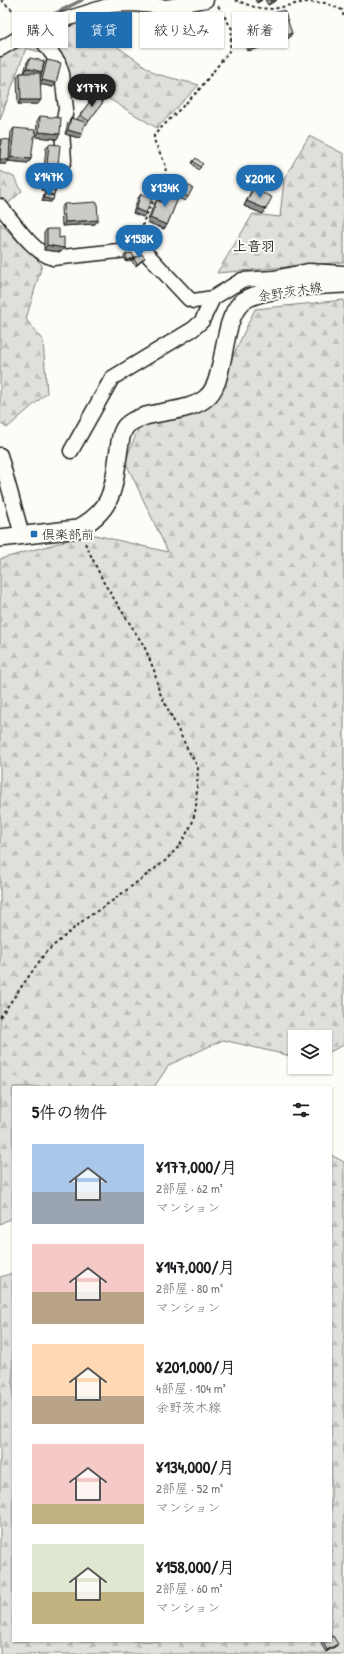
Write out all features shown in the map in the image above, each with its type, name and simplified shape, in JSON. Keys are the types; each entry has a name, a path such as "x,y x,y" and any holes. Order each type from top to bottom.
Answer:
{"main road":[{"name":"余野茨木線","path":"0,538 77,529 88,523 100,513 112,495 121,435 126,426 139,418 195,405 206,398 217,382 232,316 241,303 255,295 310,286 344,284"}],"street":[{"path":"68,18 111,5 132,4 167,7 206,0"},
{"path":"0,49 12,42"},
{"path":"48,48 58,62 62,74 66,110 62,130 64,161"},
{"path":"0,206 36,249 44,255 53,258 137,249 145,252 189,299 194,301 213,298"},
{"path":"71,451 112,378 193,329 202,321 213,298 225,289 242,280 274,278 308,271 344,273"},
{"path":"0,456 22,535"}],"path":[{"path":"1,0 15,12"},
{"path":"137,249 144,220 164,176 166,166 154,140 154,135 198,91 230,50 232,29 214,0"},
{"path":"235,0 256,8 273,9 304,2 326,3 342,10 344,18"},
{"path":"0,1017 46,952 85,919 112,901 165,861 180,845 192,824 196,808 198,767 188,750 159,690 154,670 144,646 104,583 77,529"}],"green space":[{"path":"76,17 76,48 119,48 156,74 199,85 157,128 101,94 77,97 61,58 26,48 68,48 68,21"},
{"path":"12,48 26,48 0,120 0,55"},
{"path":"309,136 344,154 344,262 217,273 253,214 280,217 284,179"},
{"path":"0,171 14,177 22,191 0,211"},
{"path":"0,223 42,265 26,319 43,341 47,393 7,428 0,423"},
{"path":"344,300 344,1045 332,1051 332,1030 288,1030 288,1055 223,1040 169,1065 155,1086 12,1086 12,1218 0,1224 0,559 91,534 168,552 125,461 140,425 211,403 255,309"},
{"path":"332,1156 344,1162 344,1654 0,1654 0,1277 12,1273 12,1642 332,1642"}],"building":[{"path":"288,22 292,33 288,34"},
{"path":"30,58 44,61 42,72 27,68"},
{"path":"47,60 61,63 56,83 42,80"},
{"path":"20,73 40,73 41,100 21,100"},
{"path":"94,96 103,102 89,121 80,115"},
{"path":"40,116 61,118 60,134 39,132"},
{"path":"71,118 85,122 82,134 68,130"},
{"path":"14,128 35,130 31,159 11,157"},
{"path":"1,139 10,140 9,160 0,159"},
{"path":"49,144 60,145 58,165 47,164"},
{"path":"196,158 203,164 200,167 193,161"},
{"path":"46,170 61,172 59,187 44,185"},
{"path":"173,177 193,188 188,197 168,186"},
{"path":"46,188 55,190 54,195 45,193"},
{"path":"253,189 272,197 266,209 247,201"},
{"path":"165,191 179,196 167,225 150,218 157,200 161,202"},
{"path":"45,194 54,196 53,200 44,198"},
{"path":"141,194 152,198 146,213 136,209"},
{"path":"97,202 98,220 65,222 64,204"},
{"path":"47,229 59,229 59,238 64,237 64,248 47,245"},
{"path":"132,253 134,258 127,260 126,254"},
{"path":"142,254 145,258 137,264 134,259"},
{"path":"332,1636 338,1644 327,1650 323,1642 332,1642"}],"waterway":[{"path":"58,12 82,0"}],"place":[{"name":"倶楽部前","path":"34,534"}],"district":[{"name":"上音羽","path":"254,246"}]}
